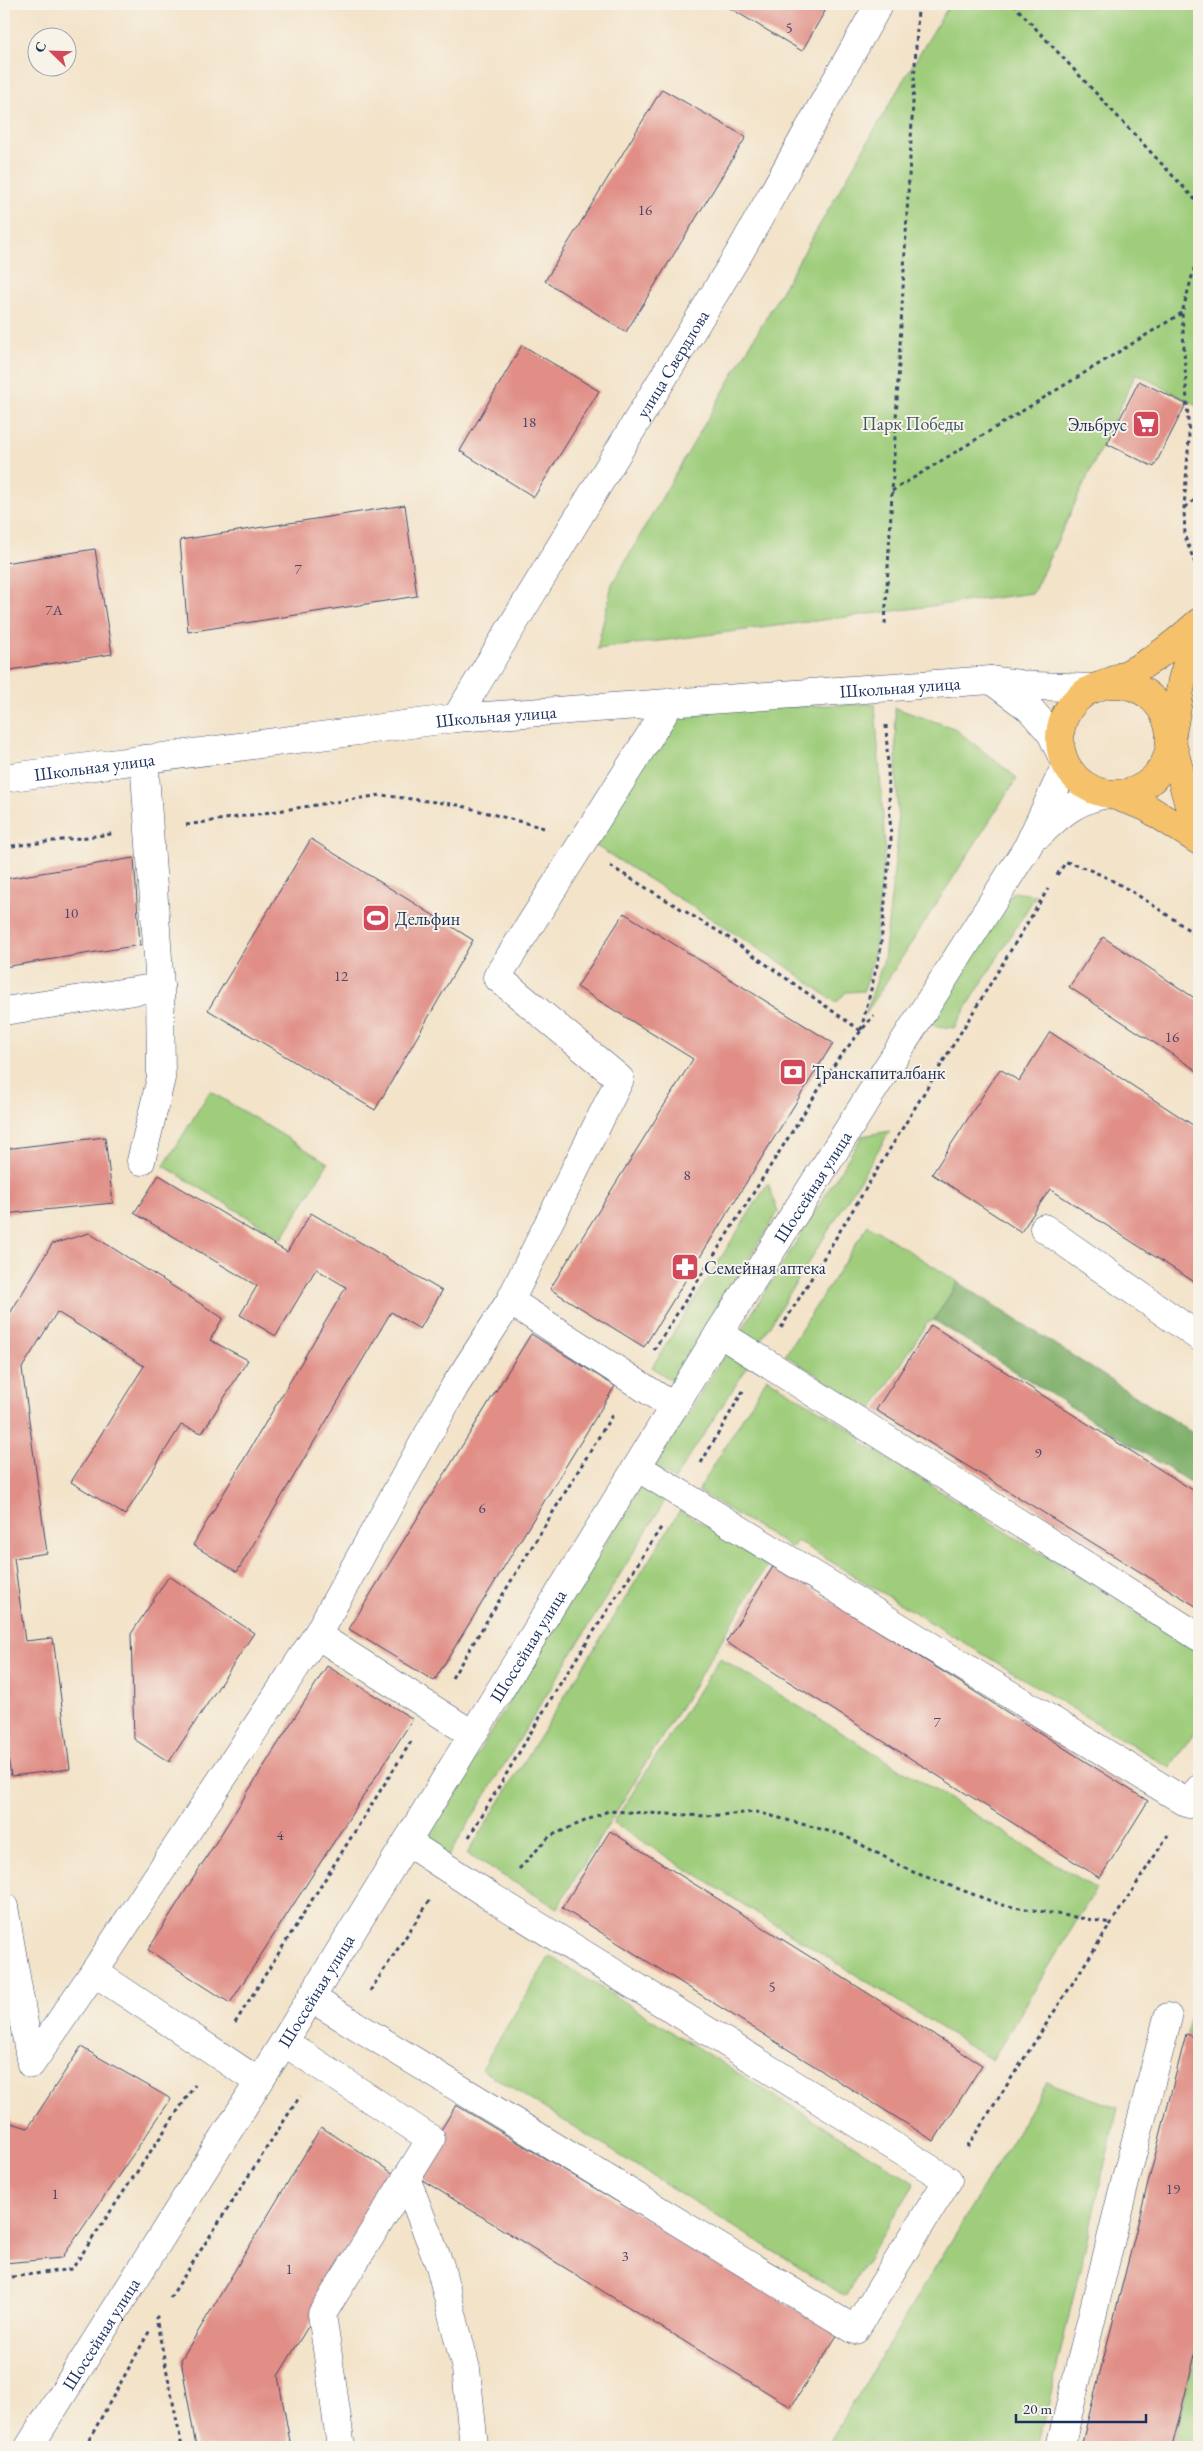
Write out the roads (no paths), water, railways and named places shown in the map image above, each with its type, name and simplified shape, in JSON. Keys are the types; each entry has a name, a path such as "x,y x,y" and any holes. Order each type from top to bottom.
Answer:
{"main road":[{"path":"1199,623 1166,652 1136,671 1078,698 1067,713 1061,729 1061,747 1066,765 1077,778 1091,788 1146,807 1199,841"},
{"path":"1109,794 1127,793 1145,786 1158,774 1168,757 1182,680 1199,623"},
{"path":"1096,688 1110,684 1127,685 1144,692 1158,704 1167,720 1189,806 1199,827"}],"street":[{"name":"улица Свердлова","path":"456,718 741,250 879,4"},
{"name":"Школьная улица","path":"4,778 456,718 991,680 1034,686 1096,688"},
{"path":"991,680 1030,709 1051,733 1066,765 1028,846"},
{"path":"4,1908 31,2064 317,1635 456,1386 510,1301 620,1079 498,976 672,702"},
{"path":"141,1161 161,1078 160,987 144,759"},
{"path":"1028,846 1059,815 1086,798 1109,794"},
{"name":"Шоссейная улица","path":"29,2447 284,2042 719,1333 1028,846"},
{"path":"4,1012 160,987"},
{"path":"1044,1228 1199,1337"},
{"path":"510,1301 674,1407"},
{"path":"719,1333 1199,1637"},
{"path":"637,1467 1194,1796"},
{"path":"317,1635 472,1734"},
{"path":"311,1998 855,2330 948,2180 406,1842"},
{"path":"94,1972 259,2082"},
{"path":"1060,2447 1168,2017"},
{"path":"284,2042 431,2138 322,2314 341,2447"},
{"path":"406,2178 440,2266 462,2350 466,2369 474,2447"}],"place":[{"name":"Эльбрус","path":"1146,424"},
{"name":"Дельфин","path":"376,918"},
{"name":"Транскапиталбанк","path":"793,1072"},
{"name":"Семейная аптека","path":"685,1267"}],"park label":[{"name":"Парк Победы","path":"913,423"}]}
